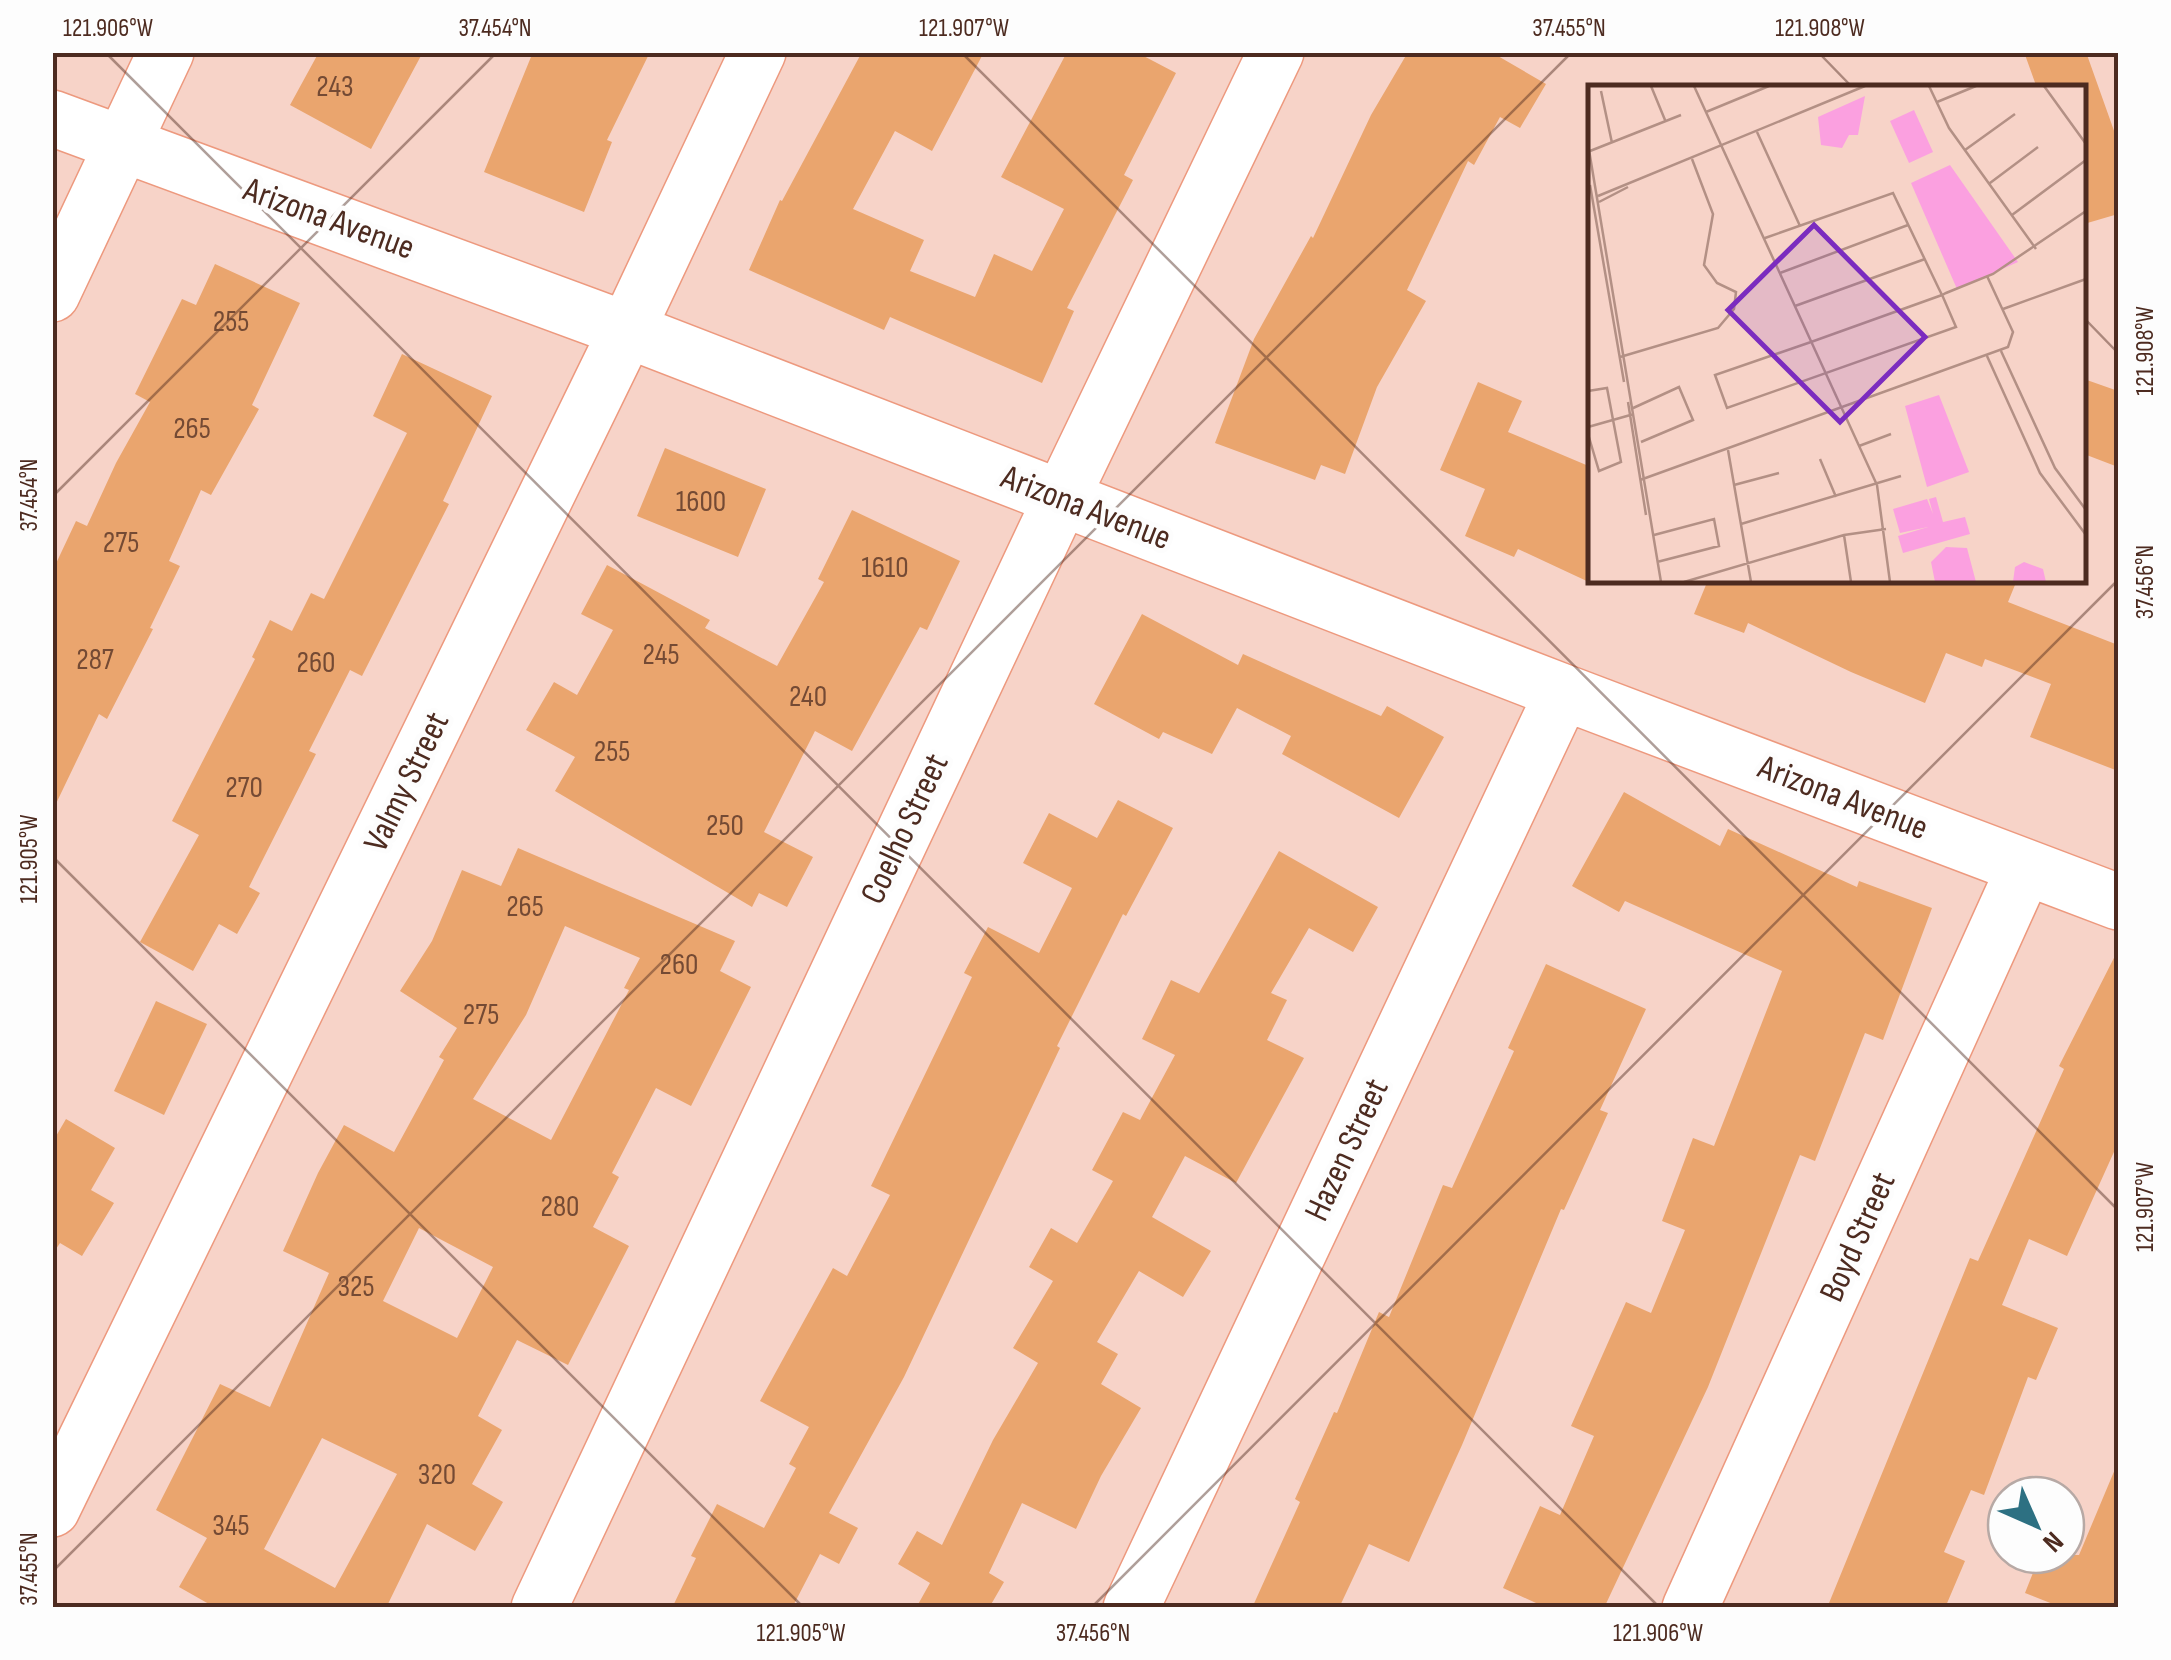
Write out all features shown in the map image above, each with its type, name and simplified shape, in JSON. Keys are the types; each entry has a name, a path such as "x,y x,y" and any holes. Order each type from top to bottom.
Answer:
{"street":[{"path":"52,294 166,52"},
{"name":"Valmy Street","path":"52,1510 627,330 758,52"},
{"name":"Coelho Street","path":"539,1608 1276,52"},
{"name":"Arizona Avenue","path":"52,118 627,330 2118,902"},
{"name":"Hazen Street","path":"1131,1608 1563,692"},
{"name":"Boyd Street","path":"1690,1608 2025,867"}],"building":[{"path":"319,52 423,52 371,149 290,105"},
{"path":"533,52 650,52 607,140 612,142 584,212 484,172"},
{"path":"862,52 984,52 932,151 895,131 853,209 924,240 910,271 975,297 994,254 1032,271 1064,209 1001,177 1067,52 1136,52 1176,73 1124,175 1133,180 1067,308 1074,311 1042,383 890,317 884,330 749,270 780,200"},
{"path":"1408,52 1491,52 1546,84 1520,128 1500,117 1474,165 1468,161 1407,290 1426,301 1377,387 1345,474 1321,465 1315,480 1215,443 1254,339 1313,238 1371,115"},
{"path":"2024,52 2086,52 2118,142 2118,214 2086,223 2086,85 2036,85"},
{"path":"215,264 300,303 252,405 259,409 211,495 201,490 169,561 180,566 150,628 153,629 107,719 99,714 52,812 52,572 76,521 87,526 150,402 135,394 182,299 196,305"},
{"path":"402,354 492,396 443,501 449,504 362,676 350,670 309,751 316,754 249,887 260,893 237,934 219,924 193,971 140,942 199,835 172,821 255,659 252,657 270,620 292,631 311,593 324,599 407,433 373,416"},
{"path":"2086,380 2118,391 2118,467 2086,455"},
{"path":"1478,382 1522,401 1508,432 1588,466 1588,582 1518,549 1514,557 1465,536 1485,489 1440,470"},
{"path":"665,448 766,489 738,557 637,516"},
{"path":"852,510 960,561 927,630 920,627 852,751 815,731 764,832 813,857 787,907 759,893 752,907 555,791 575,757 526,730 554,682 577,695 613,630 581,614 607,565 710,620 705,628 777,666 824,582 818,579"},
{"path":"1707,582 2016,582 2008,602 2118,645 2118,771 2030,737 2051,684 1985,659 1982,667 1946,653 1925,703 1748,623 1744,633 1694,614"},
{"path":"1142,614 1238,665 1243,654 1381,716 1387,706 1444,737 1399,818 1282,754 1291,736 1237,708 1212,754 1163,732 1159,739 1094,704"},
{"path":"1624,792 1720,846 1728,829 1857,887 1859,881 1932,908 1883,1040 1865,1033 1815,1161 1800,1155 1708,1387 1604,1608 1547,1608 1503,1588 1540,1506 1560,1515 1594,1436 1571,1426 1626,1302 1651,1313 1685,1230 1662,1221 1693,1138 1714,1146 1782,971 1625,901 1619,912 1572,886"},
{"path":"1118,800 1173,828 1126,916 1123,914 1057,1046 1060,1048 904,1377 829,1513 858,1528 839,1564 820,1554 792,1608 672,1608 696,1558 691,1556 717,1504 764,1528 796,1468 789,1464 809,1427 760,1401 833,1268 847,1276 890,1195 871,1186 972,977 964,973 988,927 1039,953 1072,888 1023,863 1049,813 1097,838"},
{"path":"518,848 735,941 720,971 751,987 691,1106 656,1088 612,1173 619,1177 593,1227 629,1246 568,1365 517,1340 478,1416 502,1430 472,1484 503,1502 475,1551 427,1524 386,1608 216,1608 179,1587 207,1538 156,1510 220,1384 270,1407 329,1273 283,1251 344,1125 394,1152 457,1028 400,991 432,941 462,870 501,886","holes":["565,926 640,958 624,988 629,990 551,1140 473,1099 526,1015","419,1228 493,1267 457,1338 383,1301","322,1438 397,1474 335,1588 264,1549"]},
{"path":"1279,851 1378,907 1353,952 1309,928 1271,993 1287,1000 1267,1040 1304,1058 1236,1183 1185,1156 1152,1217 1211,1251 1183,1297 1139,1271 1097,1342 1118,1354 1101,1384 1141,1408 1101,1476 1076,1529 1022,1503 989,1573 1004,1582 989,1608 916,1608 930,1583 898,1564 917,1531 942,1545 993,1440 1038,1363 1013,1348 1053,1281 1029,1267 1051,1228 1077,1243 1113,1181 1092,1170 1123,1112 1140,1120 1175,1055 1142,1039 1171,980 1199,993"},
{"path":"2118,950 2118,1143 2067,1256 2029,1239 2002,1305 2058,1328 2036,1380 2028,1377 1991,1475 1986,1475 1984,1495 1971,1490 1944,1552 1965,1561 1945,1608 1827,1608 1970,1258 1978,1261 2064,1069 2059,1066"},
{"path":"1546,964 1646,1009 1600,1110 1608,1113 1564,1210 1561,1209 1409,1562 1369,1544 1339,1608 1252,1608 1300,1502 1295,1499 1334,1412 1337,1413 1379,1312 1389,1317 1443,1185 1452,1188 1514,1051 1508,1048"},
{"path":"156,1001 207,1024 164,1115 114,1091"},
{"path":"66,1119 115,1148 91,1190 114,1203 82,1256 60,1243 52,1255 52,1143"},
{"path":"2118,1462 2118,1608 2063,1608 2025,1593 2032,1575 2086,1575 2086,1538"}]}
